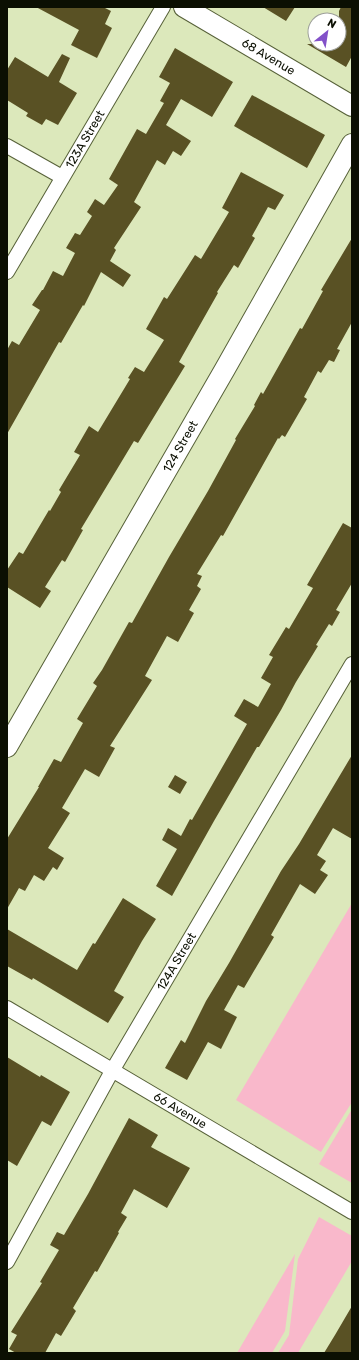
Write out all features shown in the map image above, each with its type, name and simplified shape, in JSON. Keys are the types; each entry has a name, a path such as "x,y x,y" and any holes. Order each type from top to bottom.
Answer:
{"street":[{"name":"123A Street","path":"7,272 163,7"},
{"name":"68 Avenue","path":"184,7 352,106"},
{"name":"124 Street","path":"7,747 221,376 352,144"},
{"path":"7,146 62,177"},
{"name":"124A Street","path":"7,1262 112,1071 352,664"},
{"name":"66 Avenue","path":"7,1008 352,1212"}],"shaded area":[{"path":"352,903 352,1102 321,1152 236,1100"},
{"path":"352,1109 352,1183 319,1164"},
{"path":"319,1217 352,1236 352,1261 298,1353 278,1353 289,1335 298,1259"},
{"path":"295,1254 285,1331 272,1353 237,1353"}],"building":[{"path":"36,7 103,7 111,11 105,24 112,28 97,58 71,45 79,30"},
{"path":"263,7 295,7 286,21"},
{"path":"341,7 352,7 352,56 346,67 321,52 347,52 347,12 339,11"},
{"path":"175,48 233,82 212,117 181,99 166,125 191,141 181,156 173,151 165,165 157,160 134,202 141,207 114,248 116,250 110,261 131,275 123,287 101,272 84,306 83,305 61,343 59,342 7,434 7,350 12,341 19,345 40,310 32,305 43,290 53,271 63,276 75,253 66,248 75,233 80,235 92,216 87,212 95,199 104,205 118,185 109,179 137,129 146,134 164,103 160,101 170,83 159,77"},
{"path":"62,54 70,58 59,82 77,93 58,125 46,119 42,125 26,116 28,113 7,100 7,70 15,57 48,77"},
{"path":"252,95 325,135 307,168 234,126"},
{"path":"241,172 284,195 275,210 268,207 252,236 255,238 238,268 234,265 217,292 218,293 179,362 185,366 138,443 134,441 81,529 83,530 65,562 62,560 45,587 51,591 40,608 7,587 7,570 19,552 23,554 61,492 59,490 80,455 74,452 89,426 98,432 130,379 128,378 135,367 144,372 164,340 146,329 164,297 167,299 195,255 201,259 229,212 222,208"},
{"path":"352,238 352,322 337,349 340,350 334,362 329,360 321,373 318,371 304,397 307,399 285,437 282,435 279,439 278,438 223,536 221,535 197,574 202,576 197,586 201,589 189,610 194,613 178,642 167,636 145,676 152,680 110,746 115,748 99,777 85,769 62,808 70,813 48,848 64,858 57,870 53,867 44,881 34,875 25,891 19,888 7,909 7,839 39,787 54,759 61,762 83,723 77,719 97,686 93,683 129,622 132,623 208,491 236,440 235,439 255,406 254,405 261,392 263,394 300,328 302,329 323,291 321,290"},
{"path":"343,523 352,528 352,583 336,610 340,612 332,626 329,624 316,645 318,646 259,747 257,747 172,896 156,886 177,849 162,840 168,828 181,836 190,819 192,820 247,724 234,716 244,699 258,707 271,684 261,678 273,657 269,655 286,627 289,629 313,588 307,585"},
{"path":"352,755 352,839 333,828 317,855 326,861 320,870 328,875 315,894 300,884 271,935 274,937 244,988 238,985 224,1010 237,1017 221,1049 208,1042 187,1080 165,1068 181,1040 185,1043 206,1001 281,871 299,844"},
{"path":"175,775 187,782 180,794 168,787"},
{"path":"123,898 156,919 114,991 124,997 108,1023 33,978 32,980 7,966 7,929 77,970"},
{"path":"7,1057 40,1077 41,1075 70,1092 51,1126 42,1121 17,1166 7,1160"},
{"path":"129,1118 158,1135 151,1147 190,1168 167,1208 134,1189 121,1213 127,1217 97,1272 95,1271 73,1308 76,1311 61,1336 56,1333 45,1353 16,1353 9,1349 17,1335 11,1332 42,1283 40,1282 59,1250 50,1245 57,1232 64,1235"},
{"path":"352,1306 352,1353 324,1353 335,1335"}]}
